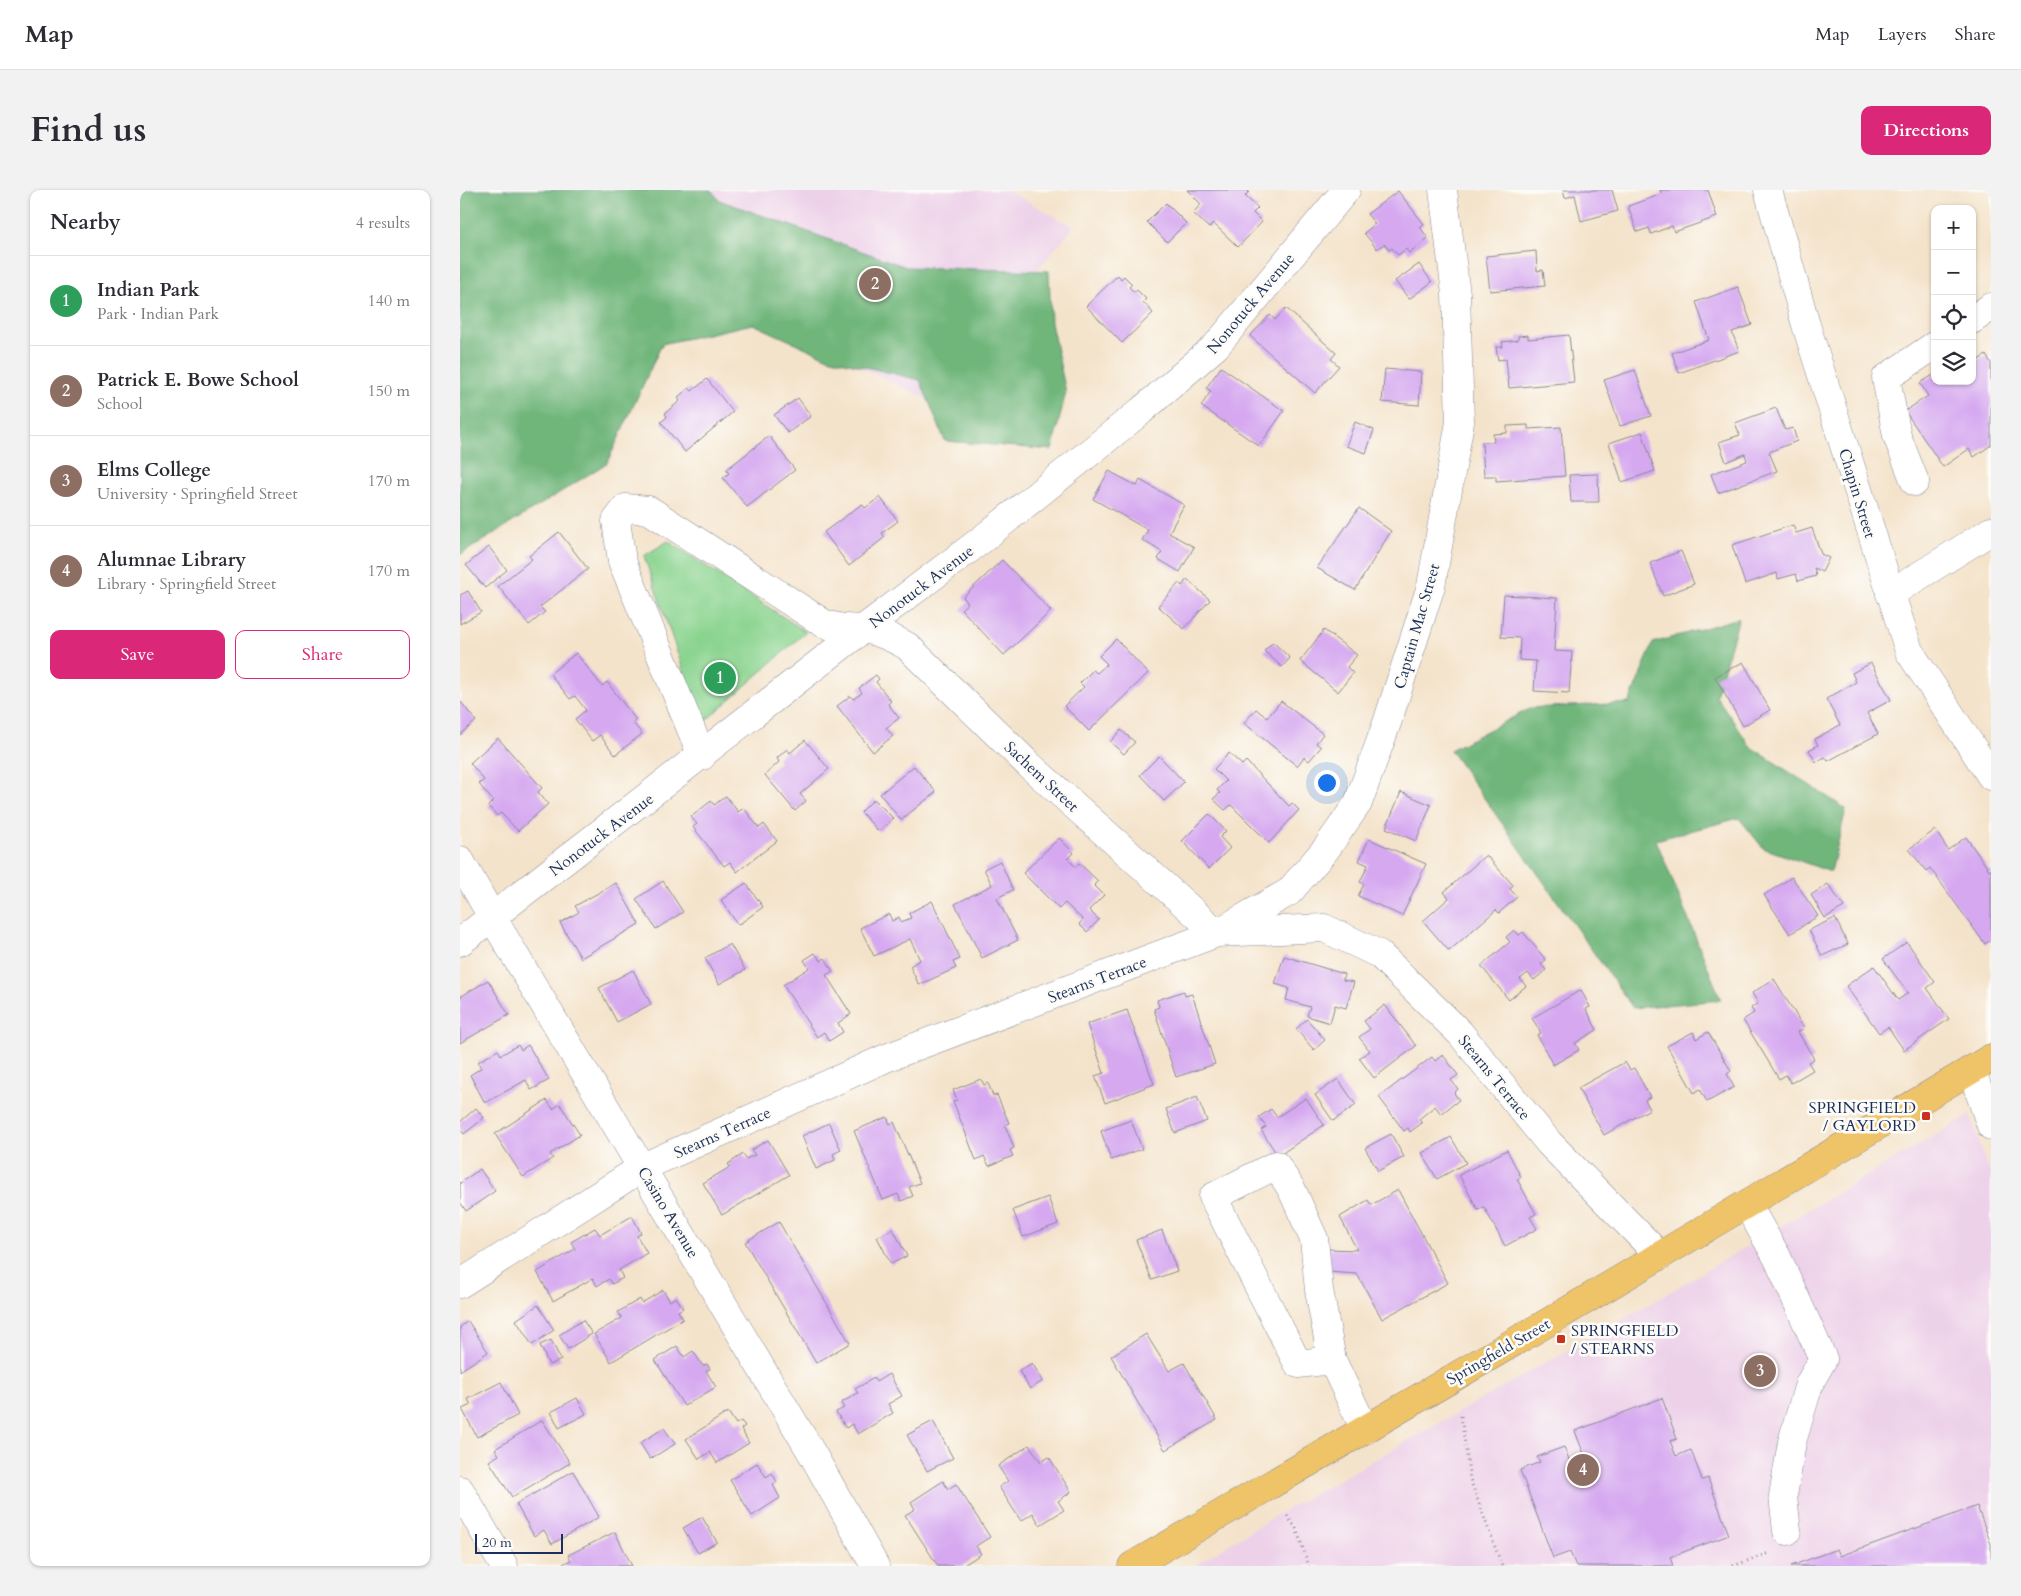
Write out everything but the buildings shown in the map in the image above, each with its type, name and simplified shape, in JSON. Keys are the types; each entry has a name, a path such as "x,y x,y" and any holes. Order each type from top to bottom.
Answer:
{"main road":[{"name":"Springfield Street","path":"1132,1566 1660,1256 1981,1064"}],"street":[{"name":"Nonotuck Avenue","path":"460,942 702,756 863,629 980,541 1140,411 1216,346 1346,190"},
{"name":"Captain Mac Street","path":"1217,933 1289,892 1326,850 1358,803 1388,723 1431,586 1460,422 1456,294 1443,190"},
{"name":"Chapin Street","path":"1768,190 1806,325 1909,651 1991,776"},
{"path":"1976,317 1991,308"},
{"path":"1915,482 1898,436 1886,378 1931,348"},
{"name":"Sachem Street","path":"702,756 622,562 616,521 626,508 649,510 822,623 837,628 863,629 888,635 907,646 1028,764 1217,933"},
{"path":"1890,594 1991,531"},
{"name":"Casino Avenue","path":"460,860 492,917 643,1167 813,1455 875,1566"},
{"name":"Stearns Terrace","path":"460,1284 643,1167 886,1058 1217,933 1324,928 1379,954 1460,1033 1549,1143 1660,1256"},
{"path":"1981,1064 1991,1126"},
{"path":"1332,1360 1298,1364 1213,1197 1276,1165 1292,1190 1314,1239 1319,1290 1332,1360 1365,1430"},
{"path":"1747,1204 1777,1256 1823,1358 1809,1384 1792,1442 1783,1496 1788,1531"},
{"path":"460,1490 504,1566"}],"path":[{"path":"1461,1416 1470,1479 1502,1566"},
{"path":"1286,1516 1296,1528 1309,1566"}],"shaded area":[{"path":"460,190 1007,190 1074,227 925,398 839,357"},
{"path":"1970,1115 1991,1177 1991,1566 1194,1566 1275,1516 1639,1310"}],"green space":[{"path":"460,190 711,190 719,200 906,267 1049,271 1051,323 1066,392 1052,450 945,441 920,380 828,358 753,324 662,344 607,463 460,555"},
{"path":"668,541 806,632 702,724 644,556"},
{"path":"1739,618 1716,696 1751,747 1846,809 1831,872 1763,848 1739,818 1656,840 1721,1000 1633,1008 1450,750 1531,708 1629,703 1653,643"}],"place":[{"name":"Patrick E. Bowe School","path":"875,284"},
{"name":"Indian Park","path":"720,678"},
{"name":"SPRINGFIELD / GAYLORD","path":"1926,1116"},
{"name":"SPRINGFIELD / STEARNS","path":"1561,1339"},
{"name":"Elms College","path":"1760,1371"},
{"name":"Alumnae Library","path":"1583,1470"}]}
